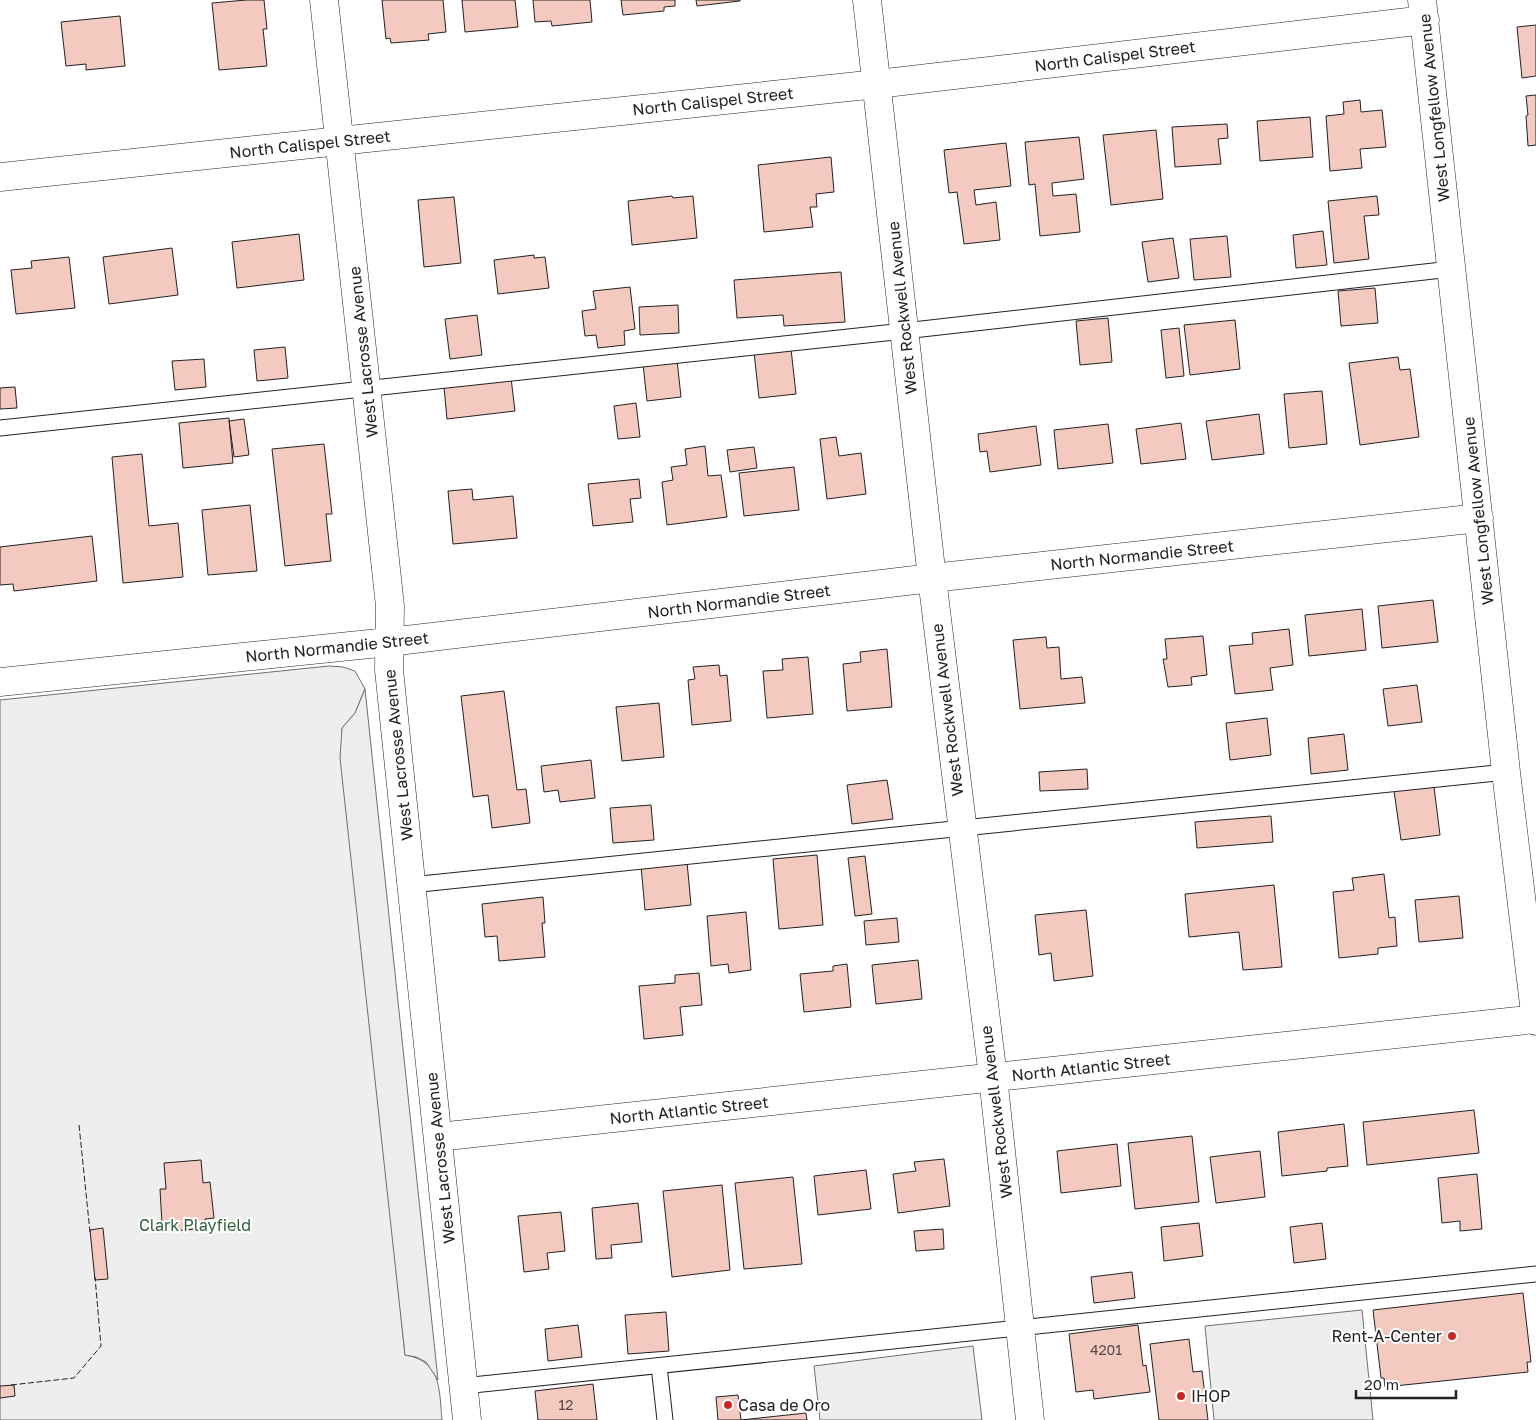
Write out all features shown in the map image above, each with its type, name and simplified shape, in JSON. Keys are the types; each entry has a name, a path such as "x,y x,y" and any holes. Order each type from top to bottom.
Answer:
{"street":[{"name":"West Lacrosse Avenue","path":"324,0 390,606 389,670 467,1420"},
{"name":"West Rockwell Avenue","path":"868,0 932,578 992,1077 1030,1420"},
{"name":"North Calispel Street","path":"0,177 877,84 1423,10"},
{"name":"West Longfellow Avenue","path":"1423,10 1506,772 1536,1020"},
{"name":"North Normandie Street","path":"0,682 389,642 932,578 1479,518"},
{"name":"North Atlantic Street","path":"438,1136 1536,1020"}],"lane":[{"path":"0,428 367,390 1452,270"},
{"path":"411,885 1506,772"},
{"path":"464,1386 1536,1274"},
{"path":"660,1366 665,1420"}],"green space":[{"name":"Clark Playfield","path":"329,666 343,667 355,671 365,689 355,713 342,728 405,1355 426,1363 432,1370 439,1388 442,1420 0,1420 0,700"}],"shaded area":[{"path":"365,689 438,1380 426,1362 416,1357 405,1355 340,758 342,728 355,713"},
{"path":"1362,1310 1373,1420 1214,1420 1205,1326"},
{"path":"973,1346 982,1420 820,1420 814,1366"}],"building":[{"path":"264,0 267,29 263,29 267,66 219,70 212,3"},
{"path":"382,0 443,0 446,32 428,34 429,40 391,43 390,38 386,39"},
{"path":"462,0 515,0 518,27 465,32"},
{"path":"533,0 590,0 592,22 552,26 551,21 535,22"},
{"path":"621,0 675,0 675,6 664,7 664,11 623,15"},
{"path":"696,0 740,0 740,1 697,6"},
{"path":"120,16 125,66 86,70 86,64 66,66 61,22"},
{"path":"1536,25 1536,76 1522,78 1517,27"},
{"path":"1536,95 1536,145 1528,146 1526,96"},
{"path":"1360,100 1361,112 1382,110 1386,147 1360,149 1362,168 1330,171 1326,116 1344,114 1343,102"},
{"path":"1310,117 1313,157 1260,161 1257,121"},
{"path":"1227,124 1228,138 1218,139 1221,164 1175,167 1172,127"},
{"path":"1156,130 1163,199 1111,205 1103,135"},
{"path":"1079,137 1084,179 1052,183 1053,196 1076,194 1080,232 1040,236 1035,184 1029,185 1025,142"},
{"path":"1006,143 1011,186 974,190 976,205 996,202 1000,240 964,244 957,192 949,193 944,150"},
{"path":"831,157 834,192 816,194 817,207 810,207 813,227 764,232 758,165"},
{"path":"672,196 673,198 693,196 697,238 632,245 628,201"},
{"path":"1377,196 1379,215 1364,216 1369,259 1334,263 1328,201"},
{"path":"454,197 461,263 424,267 418,200"},
{"path":"1323,231 1327,265 1296,268 1293,235"},
{"path":"299,234 304,280 237,288 232,242"},
{"path":"1227,236 1231,277 1194,280 1190,239"},
{"path":"1173,238 1179,278 1148,282 1142,242"},
{"path":"172,248 178,295 109,304 103,257"},
{"path":"534,255 534,258 545,257 549,288 498,294 494,260"},
{"path":"69,257 75,308 16,314 11,270 32,268 31,261"},
{"path":"841,272 845,322 784,326 783,315 737,318 734,280"},
{"path":"630,287 635,329 624,331 625,345 598,348 596,335 585,336 582,311 596,309 593,291"},
{"path":"1375,288 1378,323 1341,326 1338,291"},
{"path":"678,305 679,333 640,335 639,307"},
{"path":"477,315 482,355 450,359 445,319"},
{"path":"1108,318 1112,362 1080,365 1076,321"},
{"path":"1235,320 1240,369 1190,375 1184,325"},
{"path":"1179,328 1184,376 1166,378 1161,330"},
{"path":"285,347 288,378 257,381 254,350"},
{"path":"791,349 796,394 759,398 754,352"},
{"path":"1398,357 1400,370 1410,369 1419,437 1360,445 1349,363"},
{"path":"204,359 206,387 175,390 172,361"},
{"path":"677,360 681,397 647,401 643,364"},
{"path":"511,378 515,411 447,419 444,387"},
{"path":"15,387 17,408 0,409 0,388"},
{"path":"1322,391 1327,444 1289,448 1284,394"},
{"path":"636,403 640,437 618,439 614,406"},
{"path":"1259,414 1264,454 1212,460 1206,421"},
{"path":"229,418 233,463 183,468 179,423"},
{"path":"244,419 249,455 234,457 229,421"},
{"path":"1181,423 1186,459 1141,464 1136,429"},
{"path":"1108,424 1113,463 1058,469 1054,430"},
{"path":"1036,426 1041,465 990,472 987,451 980,452 978,434"},
{"path":"836,437 839,456 861,453 866,494 827,499 820,439"},
{"path":"324,444 332,514 326,514 331,561 285,566 272,449"},
{"path":"705,446 708,476 721,475 727,517 667,525 662,482 673,480 671,467 687,465 685,449"},
{"path":"754,447 757,468 730,472 727,450"},
{"path":"142,454 149,526 178,523 183,577 123,583 112,457"},
{"path":"794,467 799,510 744,516 739,473"},
{"path":"639,479 641,498 630,499 633,522 593,526 588,484"},
{"path":"472,489 473,500 513,496 517,538 453,544 448,491"},
{"path":"250,505 257,571 208,575 202,510"},
{"path":"92,536 97,581 14,591 13,584 0,585 0,547"},
{"path":"1433,600 1438,642 1382,648 1378,606"},
{"path":"1362,609 1366,650 1309,656 1305,615"},
{"path":"1289,629 1293,665 1270,668 1273,690 1235,694 1229,646 1253,644 1252,633"},
{"path":"1203,636 1207,675 1191,677 1192,685 1168,687 1163,659 1167,659 1165,639"},
{"path":"1046,637 1047,648 1059,647 1061,679 1082,677 1085,703 1020,709 1013,640"},
{"path":"887,649 892,707 847,711 843,664 861,662 860,652"},
{"path":"808,657 813,714 767,718 763,671 783,670 782,659"},
{"path":"719,665 720,676 727,675 731,721 692,725 688,680 695,679 693,667"},
{"path":"1417,685 1422,722 1388,726 1383,689"},
{"path":"504,691 517,790 526,789 530,823 492,828 488,795 473,797 461,696"},
{"path":"659,703 664,757 622,761 616,707"},
{"path":"1267,718 1271,755 1230,760 1226,723"},
{"path":"1344,734 1348,770 1311,774 1308,738"},
{"path":"591,760 595,798 560,802 558,790 544,792 541,766"},
{"path":"1087,769 1088,789 1040,791 1039,772"},
{"path":"887,780 893,819 852,824 847,785"},
{"path":"1434,787 1440,835 1401,840 1394,791"},
{"path":"651,805 654,840 613,843 610,808"},
{"path":"1271,816 1273,842 1197,848 1195,822"},
{"path":"817,855 823,925 779,929 773,859"},
{"path":"865,856 872,914 855,916 848,858"},
{"path":"687,862 691,905 645,910 641,866"},
{"path":"1384,874 1389,918 1395,917 1397,946 1378,948 1378,954 1339,958 1333,892 1354,890 1352,878"},
{"path":"1274,885 1282,967 1243,970 1239,932 1189,937 1185,894"},
{"path":"1459,896 1463,938 1419,942 1415,900"},
{"path":"543,897 545,923 542,923 545,957 499,961 497,936 485,937 482,904"},
{"path":"1086,910 1093,976 1054,981 1051,953 1039,955 1035,915"},
{"path":"746,912 751,970 729,973 728,964 711,966 707,916"},
{"path":"897,918 899,942 866,945 864,921"},
{"path":"918,960 922,999 876,1004 872,965"},
{"path":"847,964 851,1007 804,1012 800,974 833,971 833,966"},
{"path":"699,973 702,1005 680,1007 683,1035 644,1039 639,986 675,983 675,975"},
{"path":"1474,1110 1479,1153 1367,1165 1363,1122"},
{"path":"1344,1124 1348,1166 1327,1168 1327,1171 1282,1176 1278,1132"},
{"path":"1192,1136 1199,1202 1135,1209 1128,1143"},
{"path":"1117,1144 1121,1186 1061,1193 1057,1151"},
{"path":"1260,1151 1265,1197 1216,1203 1210,1157"},
{"path":"944,1159 950,1206 898,1213 893,1174 916,1171 914,1162"},
{"path":"201,1160 203,1183 210,1182 214,1218 205,1219 206,1228 173,1231 172,1223 162,1224 160,1189 166,1189 164,1163"},
{"path":"866,1170 871,1209 818,1215 814,1176"},
{"path":"1477,1174 1482,1229 1460,1231 1460,1221 1442,1223 1438,1178"},
{"path":"793,1177 802,1264 744,1269 735,1183"},
{"path":"722,1185 730,1270 672,1277 663,1191"},
{"path":"638,1203 642,1242 611,1245 612,1258 596,1259 592,1208"},
{"path":"561,1212 565,1251 547,1253 549,1269 524,1272 518,1216"},
{"path":"1199,1223 1203,1256 1164,1261 1161,1227"},
{"path":"1322,1223 1326,1259 1294,1263 1290,1227"},
{"path":"103,1228 108,1279 95,1280 90,1230"},
{"path":"943,1229 944,1249 916,1251 914,1231"},
{"path":"1132,1272 1135,1298 1094,1303 1091,1277"},
{"name":"Rent-A-Center","path":"1523,1293 1531,1362 1527,1362 1528,1372 1385,1387 1384,1378 1381,1378 1373,1310"},
{"path":"666,1312 669,1351 628,1354 625,1315"},
{"path":"578,1325 582,1357 548,1361 545,1329"},
{"path":"1138,1325 1143,1366 1146,1365 1150,1392 1094,1399 1093,1390 1076,1392 1069,1334"},
{"name":"IHOP","path":"1189,1339 1193,1372 1202,1371 1208,1420 1159,1420 1150,1344"},
{"path":"593,1384 597,1420 538,1420 535,1391"},
{"path":"14,1385 15,1396 0,1398 0,1386"},
{"name":"Casa de Oro","path":"738,1395 741,1420 718,1420 716,1397"},
{"path":"806,1413 807,1420 741,1420"}],"fence":[{"path":"79,1125 90,1232"},
{"path":"11,1385 74,1378 101,1346 95,1277"}],"place":[{"name":"Rent-A-Center","path":"1452,1336"},
{"name":"IHOP","path":"1181,1396"},
{"name":"Casa de Oro","path":"728,1405"}]}
